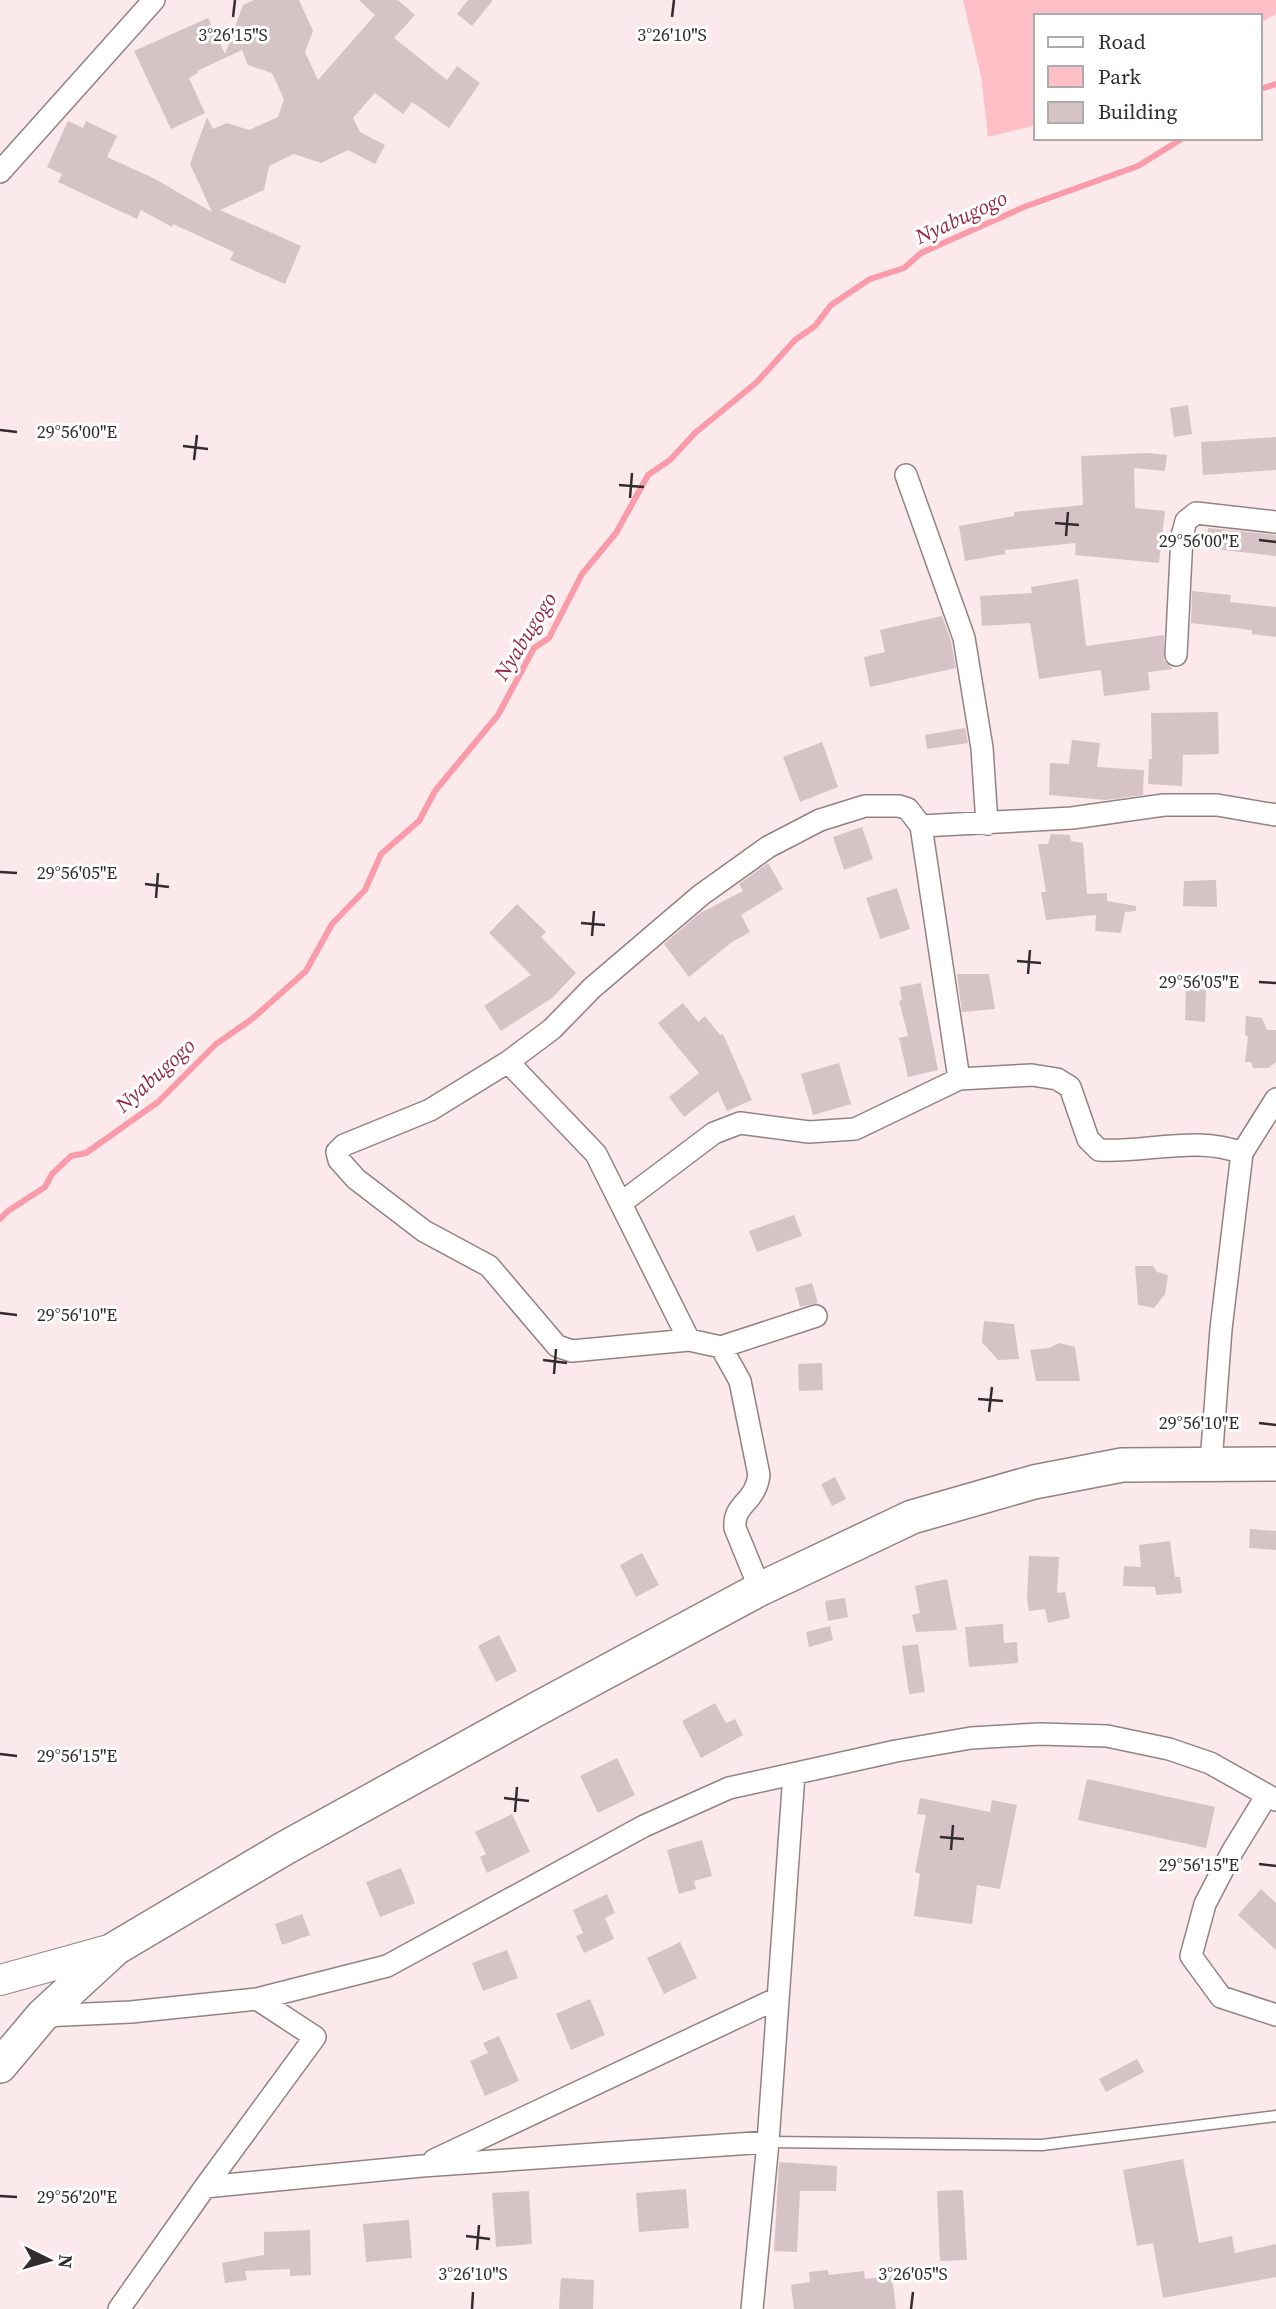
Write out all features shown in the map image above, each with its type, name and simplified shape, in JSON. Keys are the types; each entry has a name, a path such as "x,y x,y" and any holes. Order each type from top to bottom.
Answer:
{"main road":[{"path":"0,2066 42,2016 116,1948 297,1842 537,1709 760,1589 912,1517 1034,1482 1122,1465 1276,1464"}],"street":[{"path":"0,172 154,0"},
{"path":"906,475 964,638 982,748 987,824"},
{"path":"1176,656 1182,536 1186,521 1196,513 1276,522"},
{"path":"921,826 987,824 1120,813 1164,805 1217,805 1276,815"},
{"path":"816,1316 721,1347 689,1340 572,1351 557,1346 489,1266 424,1231 356,1179 339,1160 337,1152 344,1144 430,1110 508,1062 552,1029 592,988 701,895 768,847 820,820 865,806 899,806 908,809 921,826 959,1079"},
{"path":"508,1062 596,1154 689,1340"},
{"path":"621,1203 714,1133 740,1123 808,1132 855,1129 959,1079 1032,1075 1057,1079 1070,1087 1088,1139 1099,1150 1224,1146 1242,1153"},
{"path":"1211,1463 1221,1329 1242,1153 1276,1099"},
{"path":"721,1347 740,1381 759,1475 757,1489 751,1499 738,1509 734,1519 735,1528 760,1589"},
{"path":"42,2016 131,2012 257,1999 387,1966 644,1826 729,1788 896,1751 971,1738 1040,1734 1107,1736 1169,1749 1210,1763 1272,1798 1232,1852 1205,1904 1191,1956 1221,1997 1276,2015"},
{"path":"752,2309 768,2142 794,1774"},
{"path":"0,1980 116,1948"},
{"path":"422,2166 778,1998"},
{"path":"120,2309 315,2037 257,1999"},
{"path":"205,2187 422,2166 768,2142"}],"lane":[{"path":"768,2142 1042,2146 1276,2116"}],"green space":[{"path":"963,0 1276,0 1276,14 1262,22 1262,14 1034,14 1034,126 988,137 981,76"}],"building":[{"path":"254,0 299,0 313,31 305,52 318,80 375,15 359,0 398,0 415,15 394,38 447,80 457,66 480,83 449,128 412,102 403,114 375,93 353,118 360,132 385,145 375,164 348,150 321,163 294,154 269,166 264,190 220,210 301,246 285,284 230,260 234,252 173,224 172,227 141,210 137,219 58,182 62,174 47,167 68,121 83,128 86,121 117,136 107,157 155,179 212,212 190,164 207,117 213,129 227,123 249,130 278,117 284,99 272,73 248,65 242,50 197,71 198,73 189,78 205,113 171,129 134,51 208,18 225,54 243,5"},
{"path":"468,0 493,0 472,26 457,14"},
{"path":"1188,405 1192,434 1174,437 1170,408"},
{"path":"1276,437 1276,470 1203,475 1201,442"},
{"path":"1147,453 1167,455 1165,471 1134,468 1135,508 1165,511 1159,563 1075,555 1076,543 1005,550 1005,554 965,561 959,526 1014,516 1014,512 1083,505 1081,456"},
{"path":"1208,528 1276,535 1276,556 1206,548"},
{"path":"1078,579 1086,646 1164,635 1164,660 1173,669 1148,672 1150,690 1104,696 1101,670 1039,679 1030,623 982,626 980,596 1032,593 1031,587"},
{"path":"1192,591 1231,595 1230,602 1276,607 1276,637 1252,634 1252,630 1191,623"},
{"path":"942,616 951,641 956,668 870,687 864,657 885,652 880,630"},
{"path":"1218,712 1219,754 1183,755 1182,786 1148,784 1149,759 1152,759 1151,713"},
{"path":"965,728 968,743 927,749 925,735"},
{"path":"1072,740 1100,743 1097,767 1144,770 1143,795 1106,800 1049,795 1050,763 1069,764"},
{"path":"822,742 838,787 800,802 783,757"},
{"path":"862,827 873,859 844,870 833,837"},
{"path":"1051,834 1070,835 1071,841 1083,843 1087,894 1107,893 1107,901 1136,906 1136,911 1125,912 1121,933 1095,931 1096,915 1046,920 1041,892 1046,892 1038,844 1048,844"},
{"path":"768,863 783,889 741,915 750,932 732,942 689,977 664,944 700,913 743,891 739,884"},
{"path":"1216,880 1217,907 1183,906 1184,881"},
{"path":"897,888 910,929 880,939 866,898"},
{"path":"517,904 546,932 541,937 576,973 552,998 501,1031 484,1006 531,975 489,933"},
{"path":"957,974 989,974 995,1009 962,1012"},
{"path":"921,983 938,1070 908,1077 899,1038 908,1036 899,1001 902,1000 900,987"},
{"path":"1186,987 1206,990 1205,1022 1185,1020"},
{"path":"683,1003 698,1022 705,1016 720,1035 723,1034 752,1100 727,1111 718,1091 684,1117 669,1097 699,1073 658,1023"},
{"path":"1246,1016 1262,1018 1267,1030 1276,1030 1276,1062 1268,1068 1253,1068 1251,1062 1245,1062 1248,1037 1245,1034"},
{"path":"839,1063 851,1104 813,1115 801,1074"},
{"path":"794,1215 802,1236 757,1252 749,1231"},
{"path":"1135,1266 1153,1266 1157,1272 1168,1275 1165,1294 1154,1308 1138,1305"},
{"path":"812,1283 818,1303 800,1307 795,1288"},
{"path":"984,1321 1014,1324 1019,1359 998,1360 982,1342"},
{"path":"1059,1343 1075,1347 1080,1381 1036,1381 1030,1350 1049,1348"},
{"path":"822,1363 823,1390 799,1391 798,1364"},
{"path":"835,1477 846,1499 832,1506 821,1484"},
{"path":"1250,1529 1276,1531 1276,1550 1249,1548"},
{"path":"1170,1541 1175,1577 1180,1577 1182,1593 1156,1595 1155,1587 1123,1586 1124,1566 1141,1567 1139,1545"},
{"path":"642,1553 659,1585 636,1597 620,1565"},
{"path":"1029,1556 1059,1557 1057,1593 1065,1592 1070,1618 1048,1623 1045,1609 1029,1611"},
{"path":"947,1579 957,1630 916,1632 912,1615 920,1613 915,1586"},
{"path":"845,1598 848,1617 828,1621 825,1601"},
{"path":"1003,1624 1004,1643 1017,1642 1018,1663 969,1667 965,1627"},
{"path":"830,1626 833,1640 809,1647 806,1632"},
{"path":"499,1635 517,1671 496,1682 478,1646"},
{"path":"918,1644 925,1692 909,1694 902,1646"},
{"path":"715,1703 726,1723 735,1719 743,1735 701,1758 682,1721"},
{"path":"617,1758 635,1795 598,1813 580,1776"},
{"path":"1087,1779 1215,1807 1206,1848 1078,1820"},
{"path":"920,1798 990,1812 992,1800 1017,1805 1000,1889 977,1885 972,1924 914,1916 920,1874 915,1872 926,1815 917,1814"},
{"path":"512,1814 530,1852 487,1873 480,1857 486,1854 475,1832"},
{"path":"702,1840 712,1876 694,1881 696,1889 679,1894 667,1850"},
{"path":"401,1868 415,1903 380,1917 366,1882"},
{"path":"1261,1889 1276,1903 1276,1950 1238,1915"},
{"path":"607,1894 615,1913 605,1918 614,1939 584,1953 576,1936 583,1933 573,1910"},
{"path":"302,1914 310,1935 282,1945 275,1924"},
{"path":"680,1942 697,1978 664,1994 647,1958"},
{"path":"507,1950 518,1978 483,1991 472,1963"},
{"path":"590,1999 605,2035 571,2050 556,2014"},
{"path":"499,2036 519,2081 485,2096 470,2061 488,2053 483,2043"},
{"path":"1137,2059 1144,2072 1106,2092 1099,2079"},
{"path":"1183,2159 1199,2243 1232,2236 1235,2253 1276,2244 1276,2277 1163,2298 1153,2243 1137,2246 1123,2170"},
{"path":"779,2162 837,2166 836,2191 800,2191 797,2252 774,2251"},
{"path":"686,2189 689,2228 639,2232 636,2193"},
{"path":"963,2190 967,2260 940,2261 937,2191"},
{"path":"529,2191 532,2244 496,2247 492,2193"},
{"path":"409,2220 412,2258 366,2262 363,2224"},
{"path":"310,2230 311,2275 290,2276 290,2269 245,2271 247,2280 225,2283 222,2263 264,2255 264,2232"},
{"path":"828,2270 829,2275 864,2271 865,2279 892,2276 896,2309 794,2309 791,2285 810,2282 809,2272"},
{"path":"561,2278 594,2280 593,2309 559,2309"}],"waterway":[{"name":"Nyabugogo","path":"1262,88 1276,84"},
{"name":"Nyabugogo","path":"0,1219 45,1187 52,1174 71,1156 86,1153 158,1102 216,1044 252,1019 306,971 332,924 365,890 381,854 419,821 435,791 498,715 534,648 549,638 582,574 616,533 648,475 670,460 695,433 757,382 795,340 815,326 831,305 870,279 904,268 921,253 1024,207 1138,166 1180,140"}]}
